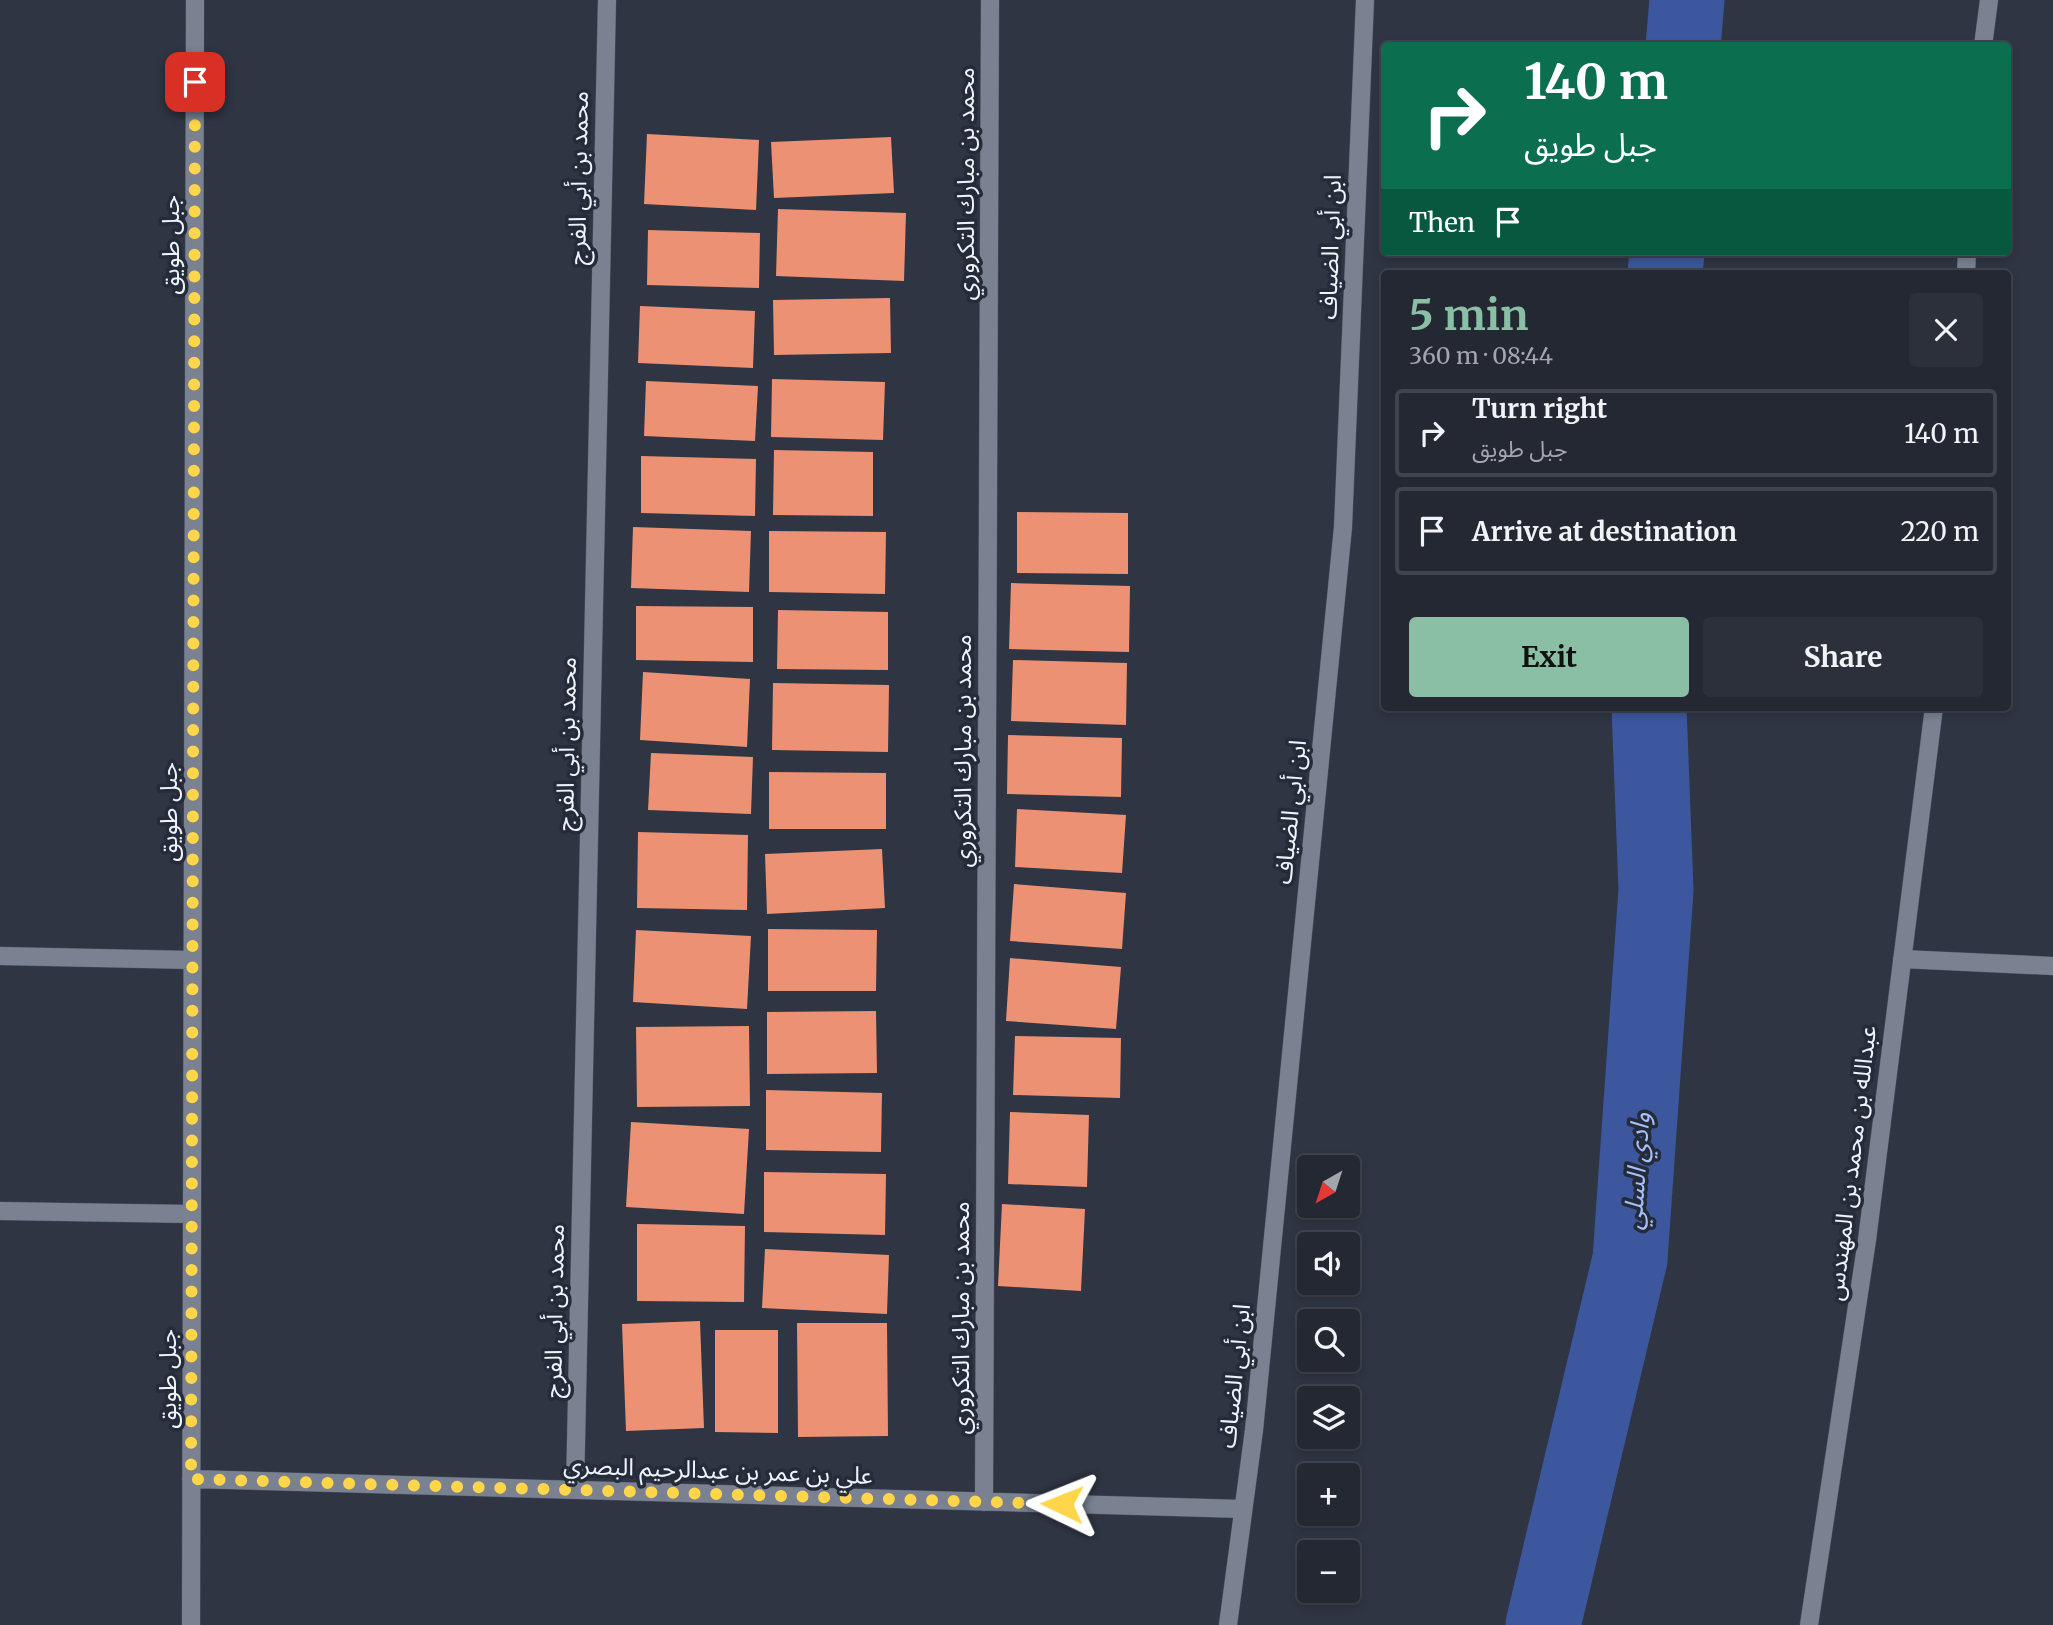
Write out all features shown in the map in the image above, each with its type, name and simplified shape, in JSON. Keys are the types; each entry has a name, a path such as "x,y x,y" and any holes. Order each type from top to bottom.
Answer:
{"street":[{"name":"جبل طويق","path":"191,1625 195,0"},
{"name":"محمد بن أبي الفرج","path":"575,1490 607,0"},
{"name":"محمد بن مبارك التكروري","path":"984,1502 990,0"},
{"name":"ابن أبي الضياف","path":"1228,1625 1254,1430 1343,527 1365,0"},
{"path":"1984,42 1989,0"},
{"name":"عبدالله بن محمد بن المهندس","path":"1809,1625 1867,1240 1933,711"},
{"path":"0,956 192,960"},
{"path":"1902,959 2053,966"},
{"path":"0,1211 192,1214"},
{"name":"علي بن عمر بن عبدالرحيم البصري","path":"191,1479 1243,1510"}],"building":[{"path":"647,134 759,140 756,210 644,204"},
{"path":"891,137 894,193 774,198 771,142"},
{"path":"778,209 906,213 904,281 776,276"},
{"path":"648,230 760,233 759,288 647,285"},
{"path":"890,298 891,353 774,355 773,300"},
{"path":"640,306 755,311 753,368 638,363"},
{"path":"772,379 885,382 883,440 771,437"},
{"path":"646,381 758,386 755,441 644,436"},
{"path":"774,450 873,452 873,516 773,515"},
{"path":"641,456 756,459 755,516 641,513"},
{"path":"1017,512 1128,513 1128,574 1017,573"},
{"path":"633,527 751,531 749,592 631,588"},
{"path":"769,531 886,532 885,594 769,592"},
{"path":"1011,583 1130,586 1129,652 1009,649"},
{"path":"636,606 753,607 753,662 636,660"},
{"path":"778,610 888,612 888,670 777,669"},
{"path":"1013,660 1127,663 1126,725 1011,721"},
{"path":"643,672 750,679 747,747 640,740"},
{"path":"773,683 889,685 888,752 772,750"},
{"path":"1008,735 1122,738 1121,797 1007,794"},
{"path":"651,753 753,757 751,814 648,810"},
{"path":"769,772 886,773 886,829 769,829"},
{"path":"1017,809 1126,815 1122,873 1015,867"},
{"path":"638,832 748,835 747,910 637,908"},
{"path":"882,849 885,908 767,914 765,854"},
{"path":"1014,884 1126,893 1122,949 1010,941"},
{"path":"768,929 877,930 876,991 768,991"},
{"path":"636,930 751,936 747,1009 633,1002"},
{"path":"1010,958 1121,967 1116,1029 1006,1021"},
{"path":"876,1011 877,1073 767,1074 767,1012"},
{"path":"749,1026 750,1106 637,1107 636,1027"},
{"path":"1015,1036 1121,1038 1120,1098 1013,1095"},
{"path":"766,1090 882,1093 881,1152 766,1150"},
{"path":"1010,1112 1089,1115 1087,1187 1008,1184"},
{"path":"631,1122 749,1129 744,1214 626,1207"},
{"path":"764,1172 886,1174 885,1235 764,1232"},
{"path":"1002,1204 1085,1209 1081,1291 998,1286"},
{"path":"637,1224 745,1226 744,1302 637,1301"},
{"path":"765,1249 889,1255 887,1314 762,1308"},
{"path":"700,1321 704,1428 626,1431 622,1324"},
{"path":"797,1323 887,1323 888,1436 798,1437"},
{"path":"715,1330 778,1330 778,1433 715,1432"}],"waterway":[{"name":"وادي السلي","path":"1683,42 1687,0"},
{"name":"وادي السلي","path":"1665,270 1667,256"},
{"name":"وادي السلي","path":"1543,1625 1630,1259 1656,890 1649,711"}],"route":[{"path":"195,82 191,1479 1062,1504"}]}
